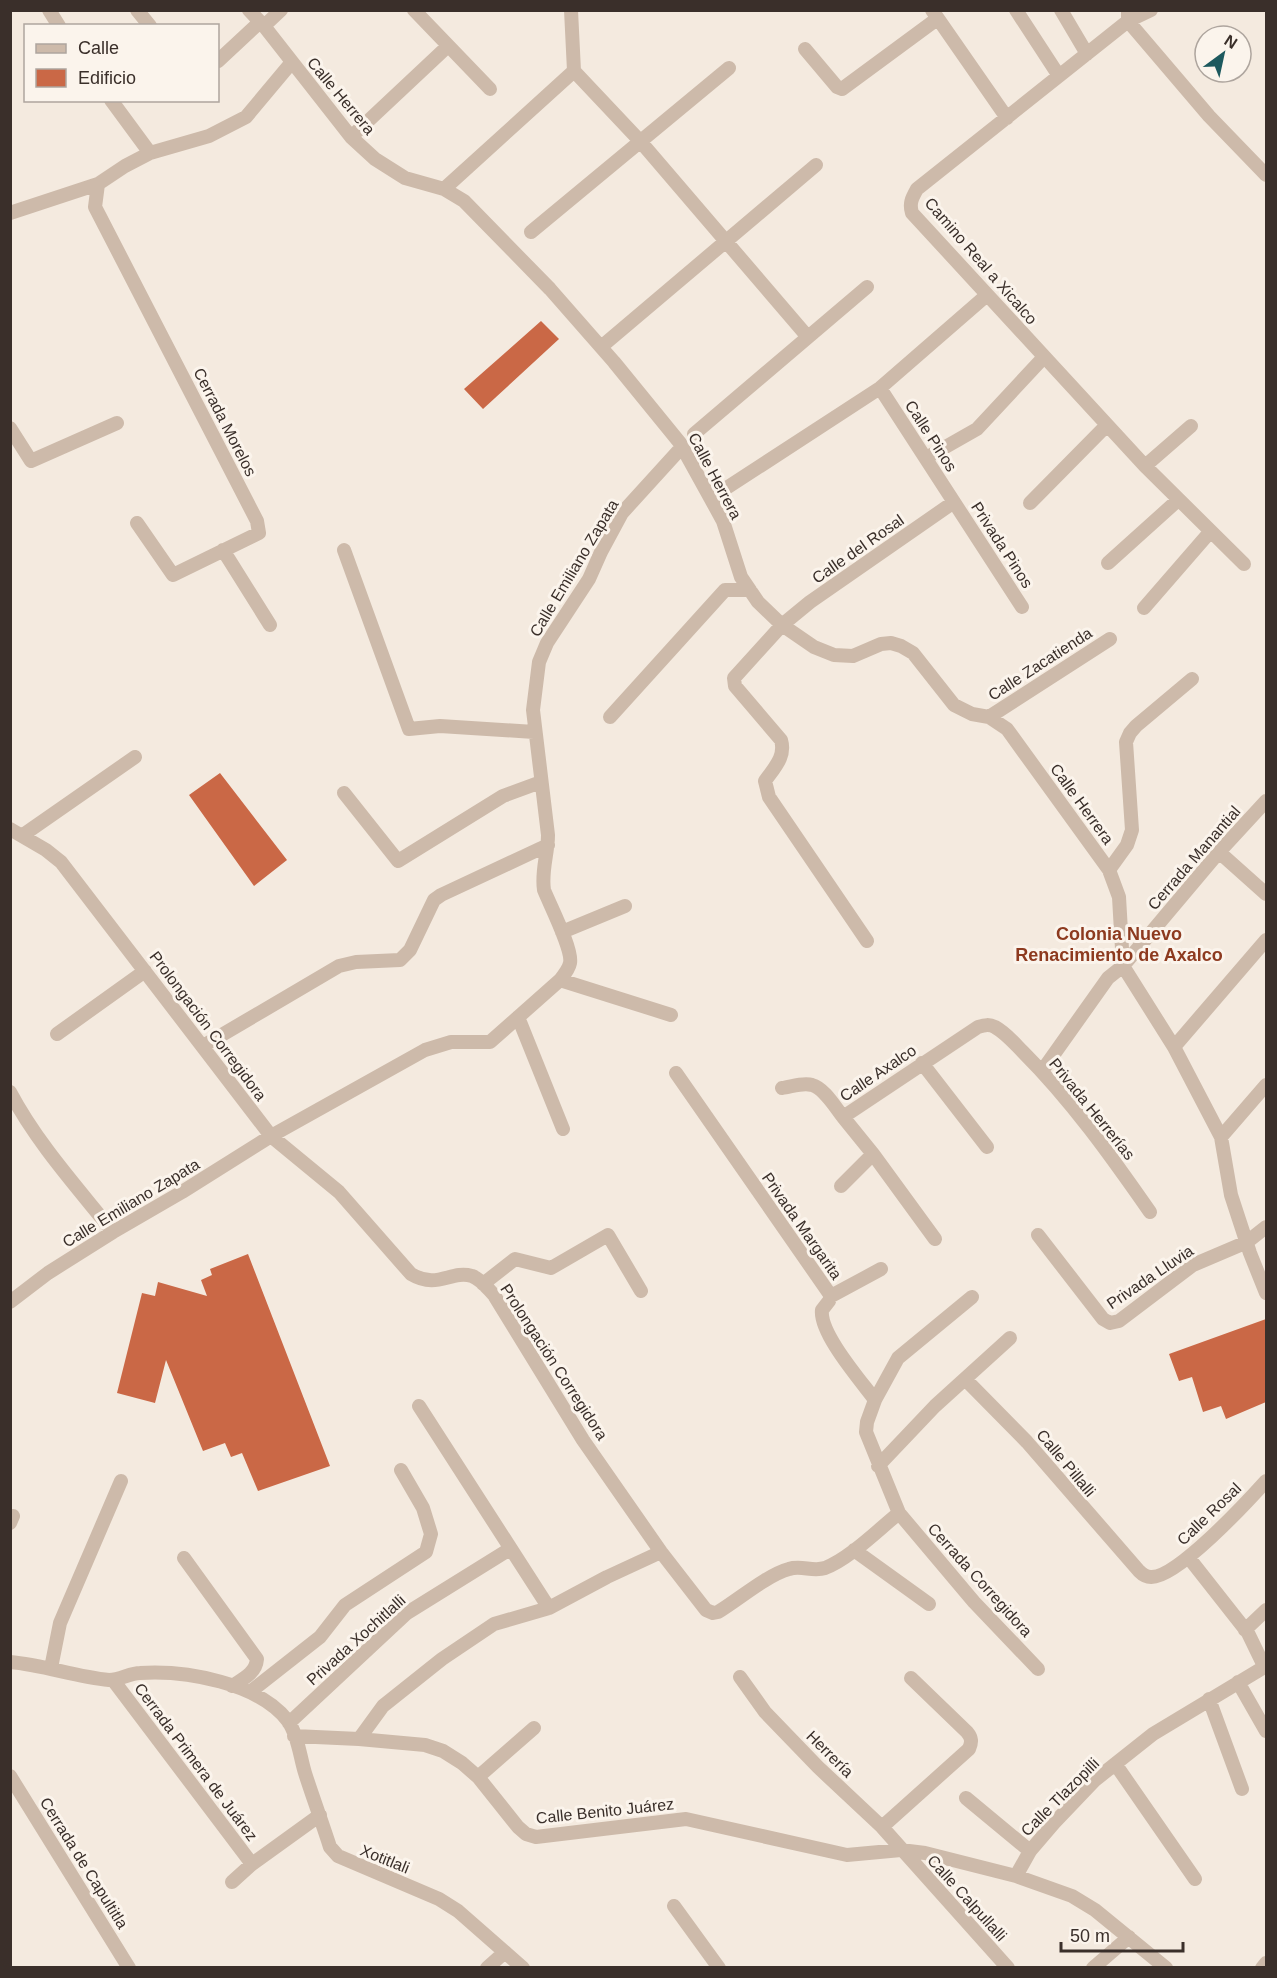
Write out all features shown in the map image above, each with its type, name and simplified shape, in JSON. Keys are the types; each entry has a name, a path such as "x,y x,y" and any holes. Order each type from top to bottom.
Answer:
{"street":[{"path":"49,10 58,24"},
{"path":"137,10 148,24"},
{"name":"Calle Herrera","path":"249,10 351,137 375,159 405,178 444,189 465,201 601,347 672,431 723,521 741,577 758,602 782,625 834,656 853,656 881,644 891,643 901,646 913,653 954,705 972,714 989,717 1007,729 1110,870 1119,897 1123,966 1173,1047 1221,1137 1231,1195 1266,1293"},
{"path":"219,60 281,10"},
{"path":"414,10 490,89"},
{"path":"571,10 574,71 640,141 807,336"},
{"path":"1016,10 1059,76"},
{"path":"1061,10 1087,54"},
{"name":"Camino Real a Xicalco","path":"1150,10 1128,16 1087,54 917,189 910,205 912,213 1145,466 1244,564"},
{"path":"805,49 837,87 842,88 935,15 1007,118"},
{"path":"1128,16 1209,116 1266,175"},
{"path":"351,137 448,46"},
{"path":"10,213 98,184 150,153 209,136 246,117 292,62"},
{"path":"531,232 729,68"},
{"path":"444,189 574,71"},
{"path":"112,102 150,153"},
{"path":"601,347 816,165"},
{"name":"Cerrada Morelos","path":"98,184 94,207 257,521 259,532 173,575 137,524"},
{"path":"694,434 867,287"},
{"path":"711,498 880,388 987,295"},
{"path":"926,458 977,429 1044,357"},
{"name":"Calle Pinos","path":"880,388 954,502"},
{"path":"10,428 31,461 117,423"},
{"path":"1030,503 1107,425"},
{"path":"1145,466 1191,426"},
{"name":"Calle Emiliano Zapata","path":"10,1302 48,1273 271,1136 425,1050 451,1042 490,1042 560,980 570,962 569,951 544,890 543,879 548,845 533,710 540,662 547,643 589,579 622,513 682,447"},
{"path":"1108,563 1178,500"},
{"name":"Privada Pinos","path":"954,502 1022,607"},
{"name":"Calle del Rosal","path":"867,941 769,797 765,781 782,756 781,740 735,686 734,678 737,672 782,625 810,602 954,502"},
{"path":"1144,608 1210,532"},
{"path":"223,550 270,625"},
{"path":"344,550 409,729 440,726 534,732"},
{"path":"610,717 725,590 750,590"},
{"name":"Calle Zacatienda","path":"989,717 1110,639"},
{"path":"1110,870 1127,845 1132,830 1126,742 1136,726 1192,679"},
{"path":"16,832 135,757"},
{"path":"344,793 398,861 503,796 541,783"},
{"name":"Cerrada Manantial","path":"1042,1071 1108,978 1123,966 1219,852 1266,801"},
{"name":"Prolongación Corregidora","path":"16,832 61,862 271,1136 339,1192 411,1274 420,1279 432,1281 464,1275 474,1276 494,1295 583,1440 661,1552 702,1605 713,1613 718,1612 777,1574 791,1568 817,1570 827,1568 854,1550 899,1513"},
{"path":"203,1046 339,966 400,960 410,950 434,900 548,845"},
{"path":"1219,852 1266,894"},
{"path":"562,932 625,906"},
{"path":"1173,1047 1266,940"},
{"path":"57,1034 145,971"},
{"path":"560,980 671,1015"},
{"path":"518,1017 563,1129"},
{"name":"Calle Axalco","path":"935,1239 843,1117 978,1027 986,1024 1002,1032"},
{"name":"Privada Herrerías","path":"1002,1032 1042,1071 1108,1152 1150,1212"},
{"path":"922,1063 987,1147"},
{"name":"Privada Margarita","path":"676,1073 831,1296 822,1310 822,1321 831,1340 875,1400"},
{"path":"782,1088 814,1085 843,1117"},
{"path":"1221,1137 1266,1085"},
{"path":"10,1092 56,1162 113,1232"},
{"path":"841,1186 873,1154"},
{"path":"1266,1227 1249,1247 1266,1266"},
{"name":"Privada Lluvia","path":"1038,1234 1103,1319 1110,1323 1119,1321 1193,1265 1249,1247"},
{"path":"483,1284 515,1259 551,1268 608,1235 641,1291"},
{"path":"831,1296 881,1269"},
{"path":"899,1513 866,1432 867,1422 875,1400 898,1358 972,1297"},
{"path":"878,1466 935,1406 1010,1338"},
{"name":"Calle Pillalli","path":"966,1380 1027,1442 1138,1571"},
{"path":"419,1406 549,1608"},
{"path":"250,1692 320,1637 345,1605 426,1552 431,1534 423,1508 401,1470"},
{"path":"51,1668 60,1623 121,1481"},
{"name":"Calle Rosal","path":"1138,1571 1145,1575 1158,1576 1190,1558 1266,1481"},
{"name":"Cerrada Corregidora","path":"899,1513 974,1602 1038,1669"},
{"name":"Privada Xochitlalli","path":"292,1729 407,1613 510,1550"},
{"path":"854,1550 929,1604"},
{"path":"359,1739 383,1706 442,1659 494,1624 549,1608 661,1552"},
{"path":"184,1558 256,1659 253,1671 232,1686"},
{"path":"1190,1558 1245,1630 1265,1666"},
{"path":"1245,1630 1266,1610"},
{"path":"10,1662 51,1668 82,1677 113,1680 137,1673 167,1672 232,1686 250,1692 274,1707 292,1729"},
{"name":"Calle Tlazopilli","path":"1016,1876 1030,1851 1054,1822 1095,1780 1153,1734 1265,1666"},
{"name":"Herrería","path":"740,1677 765,1712 818,1767 882,1827 901,1850"},
{"path":"882,1827 969,1749 972,1743 972,1738 967,1732 911,1678"},
{"name":"Cerrada Primera de Juárez","path":"113,1680 252,1864"},
{"path":"1238,1682 1266,1731"},
{"path":"1209,1700 1242,1789"},
{"path":"478,1777 534,1728"},
{"name":"Calle Benito Juárez","path":"292,1729 359,1739 425,1745 443,1751 478,1777 518,1827 526,1834 536,1836 686,1819 847,1855 901,1850"},
{"name":"Xotitlali","path":"292,1729 330,1847 338,1856 439,1899 458,1911 523,1968"},
{"path":"1116,1765 1195,1880"},
{"name":"Cerrada de Capultitla","path":"10,1776 129,1968"},
{"path":"966,1798 1030,1851"},
{"path":"231,1882 320,1815"},
{"path":"901,1850 925,1852 1016,1876 1072,1896 1095,1910 1166,1968"},
{"name":"Calle Calpullalli","path":"901,1850 1008,1968"},
{"path":"674,1906 719,1968"},
{"path":"1093,1968 1129,1937"},
{"path":"487,1968 505,1952"},
{"path":"1262,1968 1266,1963"}],"building":[{"path":"541,321 559,339 483,409 464,389"},
{"path":"220,773 287,860 254,886 189,795"},
{"path":"248,1254 330,1466 258,1491 242,1453 231,1457 225,1443 203,1451 166,1360 155,1403 117,1393 142,1293 155,1296 158,1282 207,1296 201,1280 212,1275 210,1269"},
{"path":"1266,1319 1266,1402 1226,1419 1221,1406 1203,1412 1192,1377 1179,1381 1169,1354"}],"district":[{"name":"Colonia Nuevo Renacimiento de Axalco","path":"1119,944"}]}
